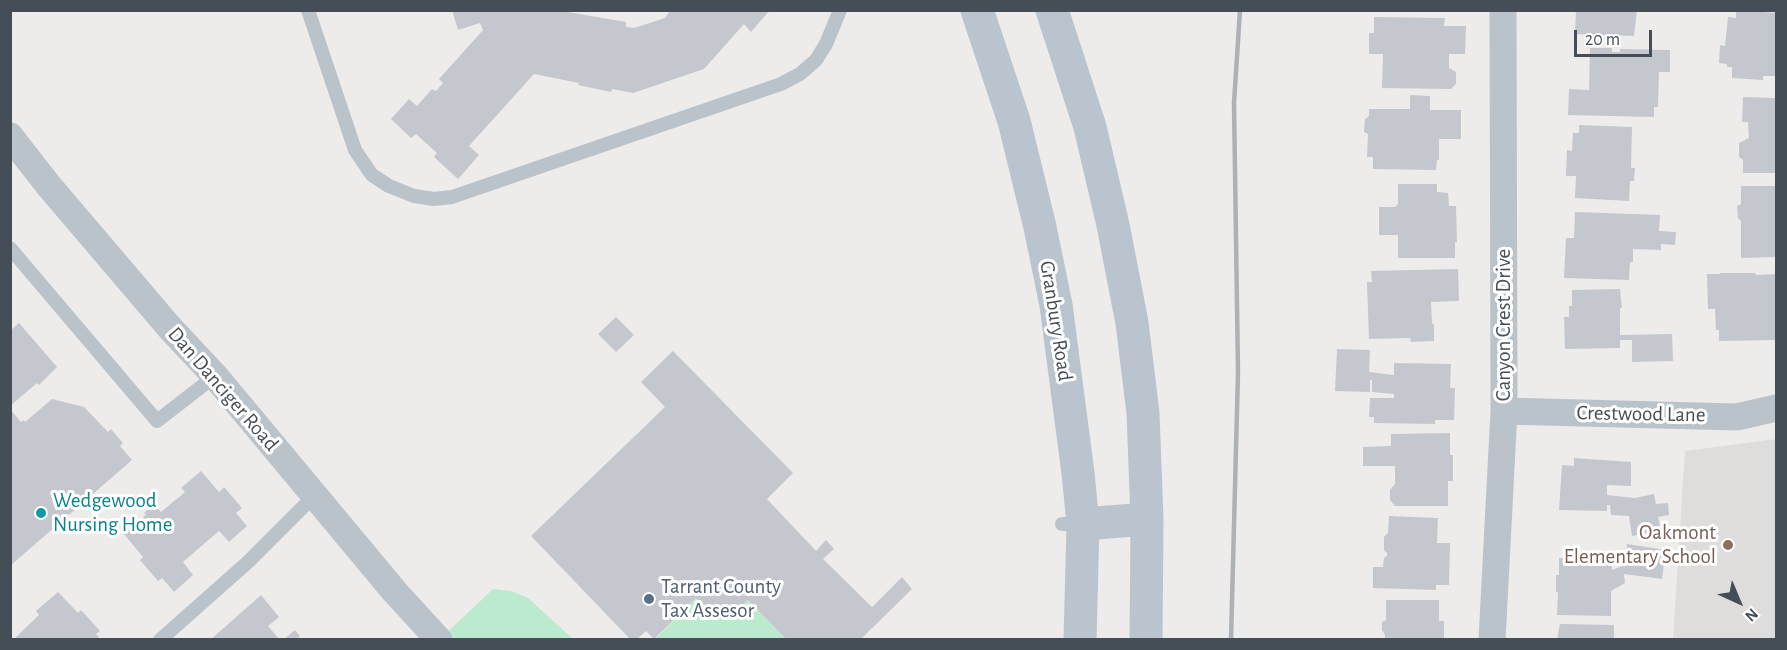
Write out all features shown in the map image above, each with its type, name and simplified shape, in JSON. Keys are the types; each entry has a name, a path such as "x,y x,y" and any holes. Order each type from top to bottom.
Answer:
{"main road":[{"name":"Granbury Road","path":"977,10 1014,121 1040,227 1057,316 1078,473 1073,524 1080,639"},
{"path":"1052,10 1090,127 1113,225 1132,323 1143,413 1148,519 1146,639"},
{"path":"1073,524 1148,519"}],"street":[{"name":"Canyon Crest Drive","path":"1492,639 1504,411 1503,10"},
{"name":"Dan Danciger Road","path":"10,136 49,186 214,376 395,592 439,639"},
{"name":"Crestwood Lane","path":"1504,411 1737,417 1776,408"}],"lane":[{"path":"308,10 355,150 372,175 389,186 414,196 434,199 452,197 781,84 800,74 816,60 826,44 840,10"},
{"path":"10,248 157,421 214,376"},
{"path":"160,639 248,562 315,495"}],"shaded area":[{"name":"Oakmont Elementary School","path":"1776,439 1776,639 1673,639 1685,451"}],"green space":[{"path":"493,589 511,591 528,598 573,639 439,640"},
{"path":"696,598 717,620 723,615 728,620 748,600 787,640 654,640"}],"building":[{"path":"452,10 556,10 626,22 626,27 634,28 665,18 669,10 770,10 751,32 744,24 704,69 633,93 612,89 611,92 534,74 469,146 479,155 458,179 434,157 437,153 416,134 411,138 391,119 409,99 417,106 432,89 436,91 443,83 439,79 483,30 480,23 458,30"},
{"path":"1576,10 1637,10 1634,36 1575,34"},
{"path":"1736,10 1776,13 1776,76 1763,76 1763,80 1732,78 1732,67 1719,63 1720,45 1725,46 1728,17 1736,18"},
{"path":"1374,17 1445,18 1444,26 1466,26 1465,54 1449,54 1449,68 1456,72 1456,84 1451,89 1382,88 1383,54 1369,54 1369,33 1374,33"},
{"path":"1590,48 1612,48 1612,52 1620,52 1620,49 1670,50 1670,72 1659,72 1658,107 1654,107 1654,117 1568,115 1569,89 1589,90"},
{"path":"1410,95 1430,96 1430,110 1461,110 1461,139 1439,139 1439,160 1437,160 1436,170 1373,169 1373,157 1367,157 1368,134 1364,132 1369,109 1410,109"},
{"path":"1743,97 1776,98 1776,173 1743,173 1743,160 1739,157 1739,143 1749,138 1748,122 1742,122"},
{"path":"1579,125 1632,127 1631,168 1635,168 1634,181 1630,181 1629,201 1575,198 1576,176 1566,176 1567,150 1572,151 1573,133 1579,133"},
{"path":"1398,184 1437,184 1437,192 1448,193 1449,206 1456,206 1455,258 1398,258 1398,235 1379,235 1379,207 1395,207 1398,204"},
{"path":"1741,186 1776,186 1776,257 1741,258 1741,221 1738,218 1737,206 1741,204"},
{"path":"1575,212 1660,215 1659,231 1676,232 1675,245 1661,244 1661,250 1633,249 1629,280 1564,278 1566,238 1574,238"},
{"path":"1458,269 1459,301 1431,302 1434,341 1411,342 1410,338 1369,339 1367,282 1372,282 1371,271"},
{"path":"1707,274 1776,274 1776,340 1719,341 1715,309 1708,309"},
{"path":"1620,289 1622,308 1620,308 1620,335 1672,334 1673,361 1632,362 1632,340 1620,340 1620,348 1565,349 1564,317 1569,317 1572,290"},
{"path":"616,317 634,335 616,352 598,334"},
{"path":"19,323 57,367 39,385 37,383 10,406 10,331"},
{"path":"1337,349 1370,350 1369,372 1394,375 1394,363 1451,364 1450,388 1455,388 1454,420 1435,420 1435,424 1374,423 1374,417 1369,417 1370,398 1394,398 1394,394 1372,392 1372,380 1370,380 1370,392 1335,391"},
{"path":"673,351 793,473 767,499 816,551 826,540 834,549 823,559 872,607 902,577 912,589 860,640 787,640 748,600 727,620 723,615 717,620 696,598 654,639 646,631 636,640 631,640 531,536 665,407 641,382"},
{"name":"Wedgewood Nursing Home","path":"52,399 84,407 108,432 111,429 123,443 120,446 132,460 10,566 10,409 21,422 24,420 25,422"},
{"path":"1450,433 1453,481 1448,481 1448,506 1395,506 1390,500 1390,490 1395,484 1395,466 1363,466 1363,447 1391,446 1391,434"},
{"path":"1574,458 1631,462 1631,486 1607,485 1607,495 1635,498 1654,494 1656,504 1668,503 1669,515 1658,517 1661,531 1632,536 1629,516 1611,515 1610,505 1607,505 1607,511 1559,510 1562,465 1574,466"},
{"path":"201,471 219,492 224,487 242,508 236,513 247,526 229,542 219,531 183,562 193,575 174,592 162,578 158,581 140,560 143,557 124,534 146,515 144,513 154,504 161,512 185,492 181,488"},
{"path":"1389,516 1438,518 1437,543 1450,543 1449,585 1436,585 1436,590 1373,588 1373,567 1383,567 1384,558 1387,556 1384,550 1384,537 1388,533"},
{"path":"1627,544 1666,550 1662,579 1624,574 1625,583 1611,591 1611,616 1557,615 1556,575 1559,575 1559,558 1608,558 1612,563 1612,570 1625,565"},
{"path":"58,592 78,613 81,610 100,631 96,634 101,640 13,640 39,615 36,611"},
{"path":"261,595 279,617 268,626 280,640 210,640"},
{"path":"1386,600 1439,600 1439,621 1444,621 1444,640 1385,640 1382,622 1386,620"},
{"path":"1560,624 1614,625 1614,640 1557,640"},
{"path":"295,630 300,636 296,640 283,640"}],"railway":[{"path":"1231,640 1238,372 1234,103 1240,10"}],"place":[{"name":"Wedgewood Nursing Home","path":"41,513"},
{"name":"Oakmont Elementary School","path":"1728,545"},
{"name":"Tarrant County Tax Assesor","path":"649,599"}]}
